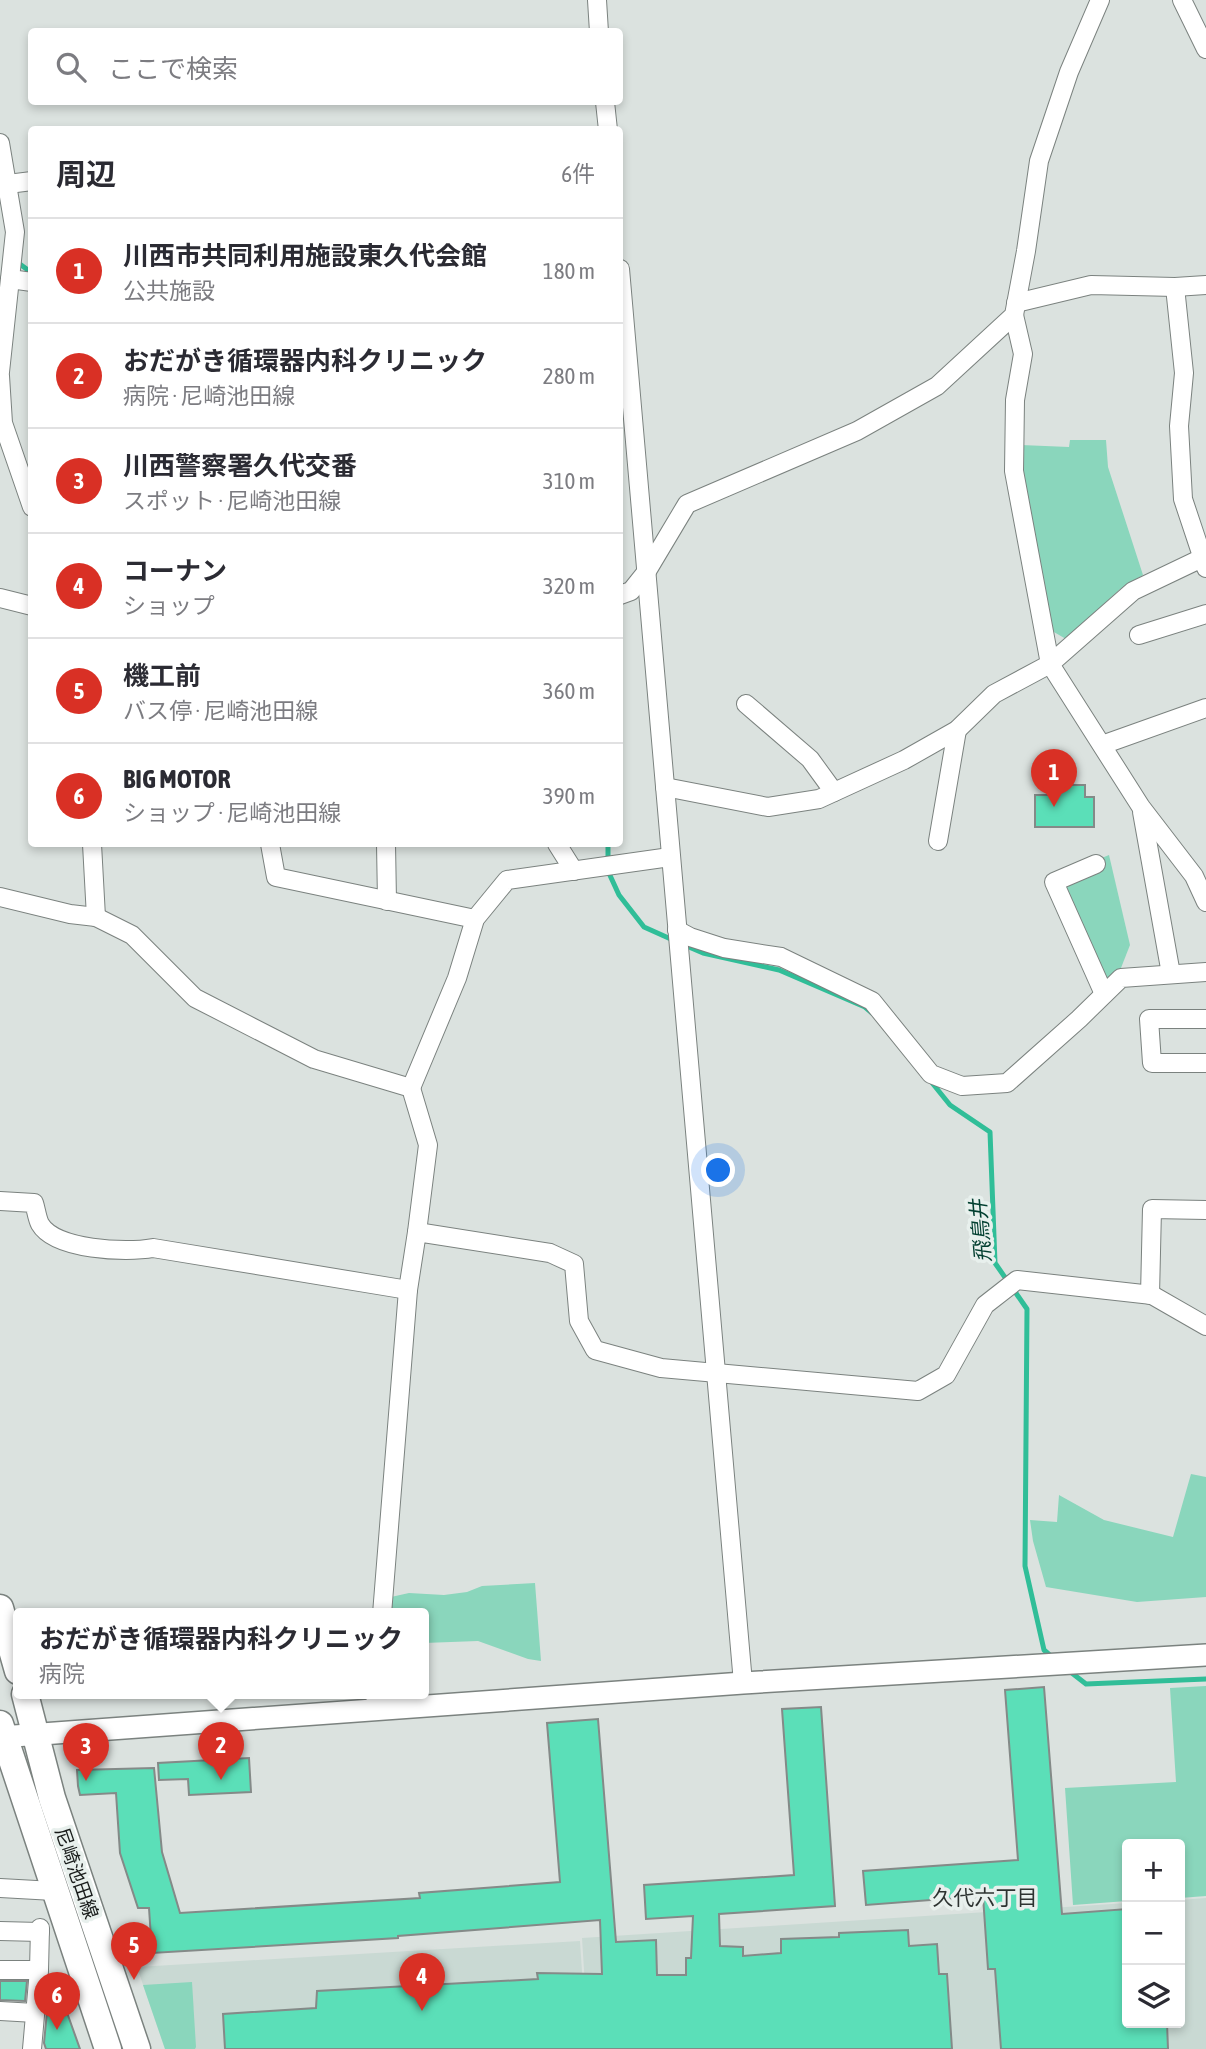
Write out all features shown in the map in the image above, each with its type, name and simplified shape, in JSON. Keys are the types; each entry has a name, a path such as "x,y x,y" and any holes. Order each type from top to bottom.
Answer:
{"main road":[{"path":"0,1608 13,1654"},
{"name":"尼崎池田線","path":"26,1699 52,1798 136,2049"},
{"name":"尼崎池田線","path":"1,1732 108,2049"}],"street":[{"path":"597,0 599,28"},
{"path":"1100,0 1069,72 1039,161 1015,309 1023,354 1015,400 1014,471 1049,664 1142,807 1194,876 1206,902"},
{"path":"1182,0 1206,49"},
{"path":"605,105 608,126"},
{"path":"0,143 15,232 0,374 3,424 28,496"},
{"path":"8,184 28,182"},
{"path":"10,279 28,281"},
{"path":"623,594 631,591 647,571 687,504 857,432 937,387 1015,309 1090,285 1206,285"},
{"path":"665,786 768,807 819,799 904,760 957,730 994,694 1049,664 1133,591 1204,563 1200,533 1183,499 1179,426 1184,373 1175,287"},
{"path":"623,311 743,1683"},
{"path":"0,598 28,605"},
{"path":"1139,635 1206,614"},
{"path":"746,704 810,759 834,792"},
{"path":"1101,745 1206,708"},
{"path":"938,841 957,730"},
{"path":"1142,807 1171,974"},
{"path":"92,847 96,918"},
{"path":"270,847 275,877 475,919"},
{"path":"386,847 387,901"},
{"path":"559,847 574,871"},
{"path":"382,1608 408,1290 428,1145 411,1088 457,978 475,919 507,880 670,857"},
{"path":"1096,864 1054,882 1104,994"},
{"path":"0,897 96,918 132,934 195,998 314,1059 411,1088"},
{"path":"677,930 724,948 781,957 872,1001 931,1074 961,1086 1007,1083 1121,978 1206,972"},
{"path":"1206,1019 1149,1019 1152,1063 1206,1063"},
{"path":"0,1201 34,1203 41,1226 70,1245 136,1251 153,1248 408,1290"},
{"path":"1150,1295 1152,1209 1206,1210"},
{"path":"417,1231 550,1253 574,1264 579,1321 595,1350 661,1368 918,1391 946,1375 985,1305 1017,1280 1150,1295 1206,1326"},
{"path":"1,1732 36,1732 375,1702 1206,1655"},
{"path":"0,1888 54,1891"},
{"path":"0,1931 40,1930 32,2049"},
{"path":"0,1969 39,1970"},
{"path":"0,2011 35,2013"}],"shaded area":[{"path":"1206,1898 1206,2049 589,2049 582,1938 1122,1903 1122,2028 1185,2028 1185,1900"},
{"path":"580,1941 587,2049 165,2049 137,1967"}],"green space":[{"path":"1070,440 1106,440 1108,467 1143,575 1119,590 1066,639 1047,628 1021,476 1021,445 1069,447"},
{"path":"1109,855 1130,945 1119,973 1105,980 1060,875"},
{"path":"1191,1474 1206,1477 1206,1597 1137,1602 1046,1587 1030,1520 1057,1522 1059,1495 1104,1520 1173,1537"},
{"path":"535,1583 541,1661 478,1641 429,1643 429,1608 390,1608 391,1597 409,1593 444,1595 467,1592 482,1586"},
{"path":"1206,1686 1206,1896 1185,1898 1185,1839 1122,1839 1122,1901 1073,1905 1065,1788 1176,1782 1170,1688"},
{"path":"192,1982 196,2047 165,2049 143,1985"}],"building":[{"path":"1048,785 1085,785 1085,797 1094,797 1094,827 1035,827 1035,795 1048,795"},
{"path":"1044,1687 1062,1914 1122,1909 1122,2028 1167,2028 1168,2049 1001,2049 995,1969 988,1969 983,1896 866,1905 863,1871 1018,1860 1005,1690"},
{"path":"821,1707 835,1906 719,1914 720,1946 743,1947 743,1956 781,1953 781,1939 839,1937 839,1933 908,1930 909,1946 937,1944 939,1974 947,1974 952,2049 225,2049 223,2014 316,2008 317,1991 538,1979 537,1973 602,1974 600,1920 398,1938 152,1953 149,1908 138,1908 120,1853 116,1793 80,1795 78,1786 77,1770 154,1768 162,1852 180,1913 420,1898 419,1893 560,1882 547,1723 598,1719 616,1942 656,1940 657,1975 686,1975 686,1958 691,1958 693,1916 646,1919 644,1885 794,1875 782,1709"},
{"path":"249,1758 251,1792 189,1795 188,1779 159,1780 158,1763"},
{"path":"0,1981 27,1981 25,2001 0,2000"},
{"path":"65,2007 80,2049 46,2049 44,2043 47,2012"}],"waterway":[{"name":"飛鳥井","path":"17,262 28,270"},
{"name":"飛鳥井","path":"608,847 608,871 619,895 644,927 673,940"},
{"name":"飛鳥井","path":"682,944 703,953 779,970 865,1007 872,1013"},
{"name":"飛鳥井","path":"929,1079 950,1105 990,1132 995,1263 1027,1309 1025,1566 1044,1650 1052,1657"},
{"name":"飛鳥井","path":"1068,1670 1086,1684 1206,1679"}],"place":[{"name":"川西市共同利用施設東久代会館","path":"1054,807"},
{"name":"おだがき循環器内科クリニック","path":"221,1780"},
{"name":"川西警察署久代交番","path":"86,1781"},
{"name":"機工前","path":"134,1980"},
{"name":"コーナン","path":"422,2011"},
{"name":"BIG MOTOR","path":"57,2030"}],"district":[{"name":"久代六丁目","path":"985,1897"}]}
